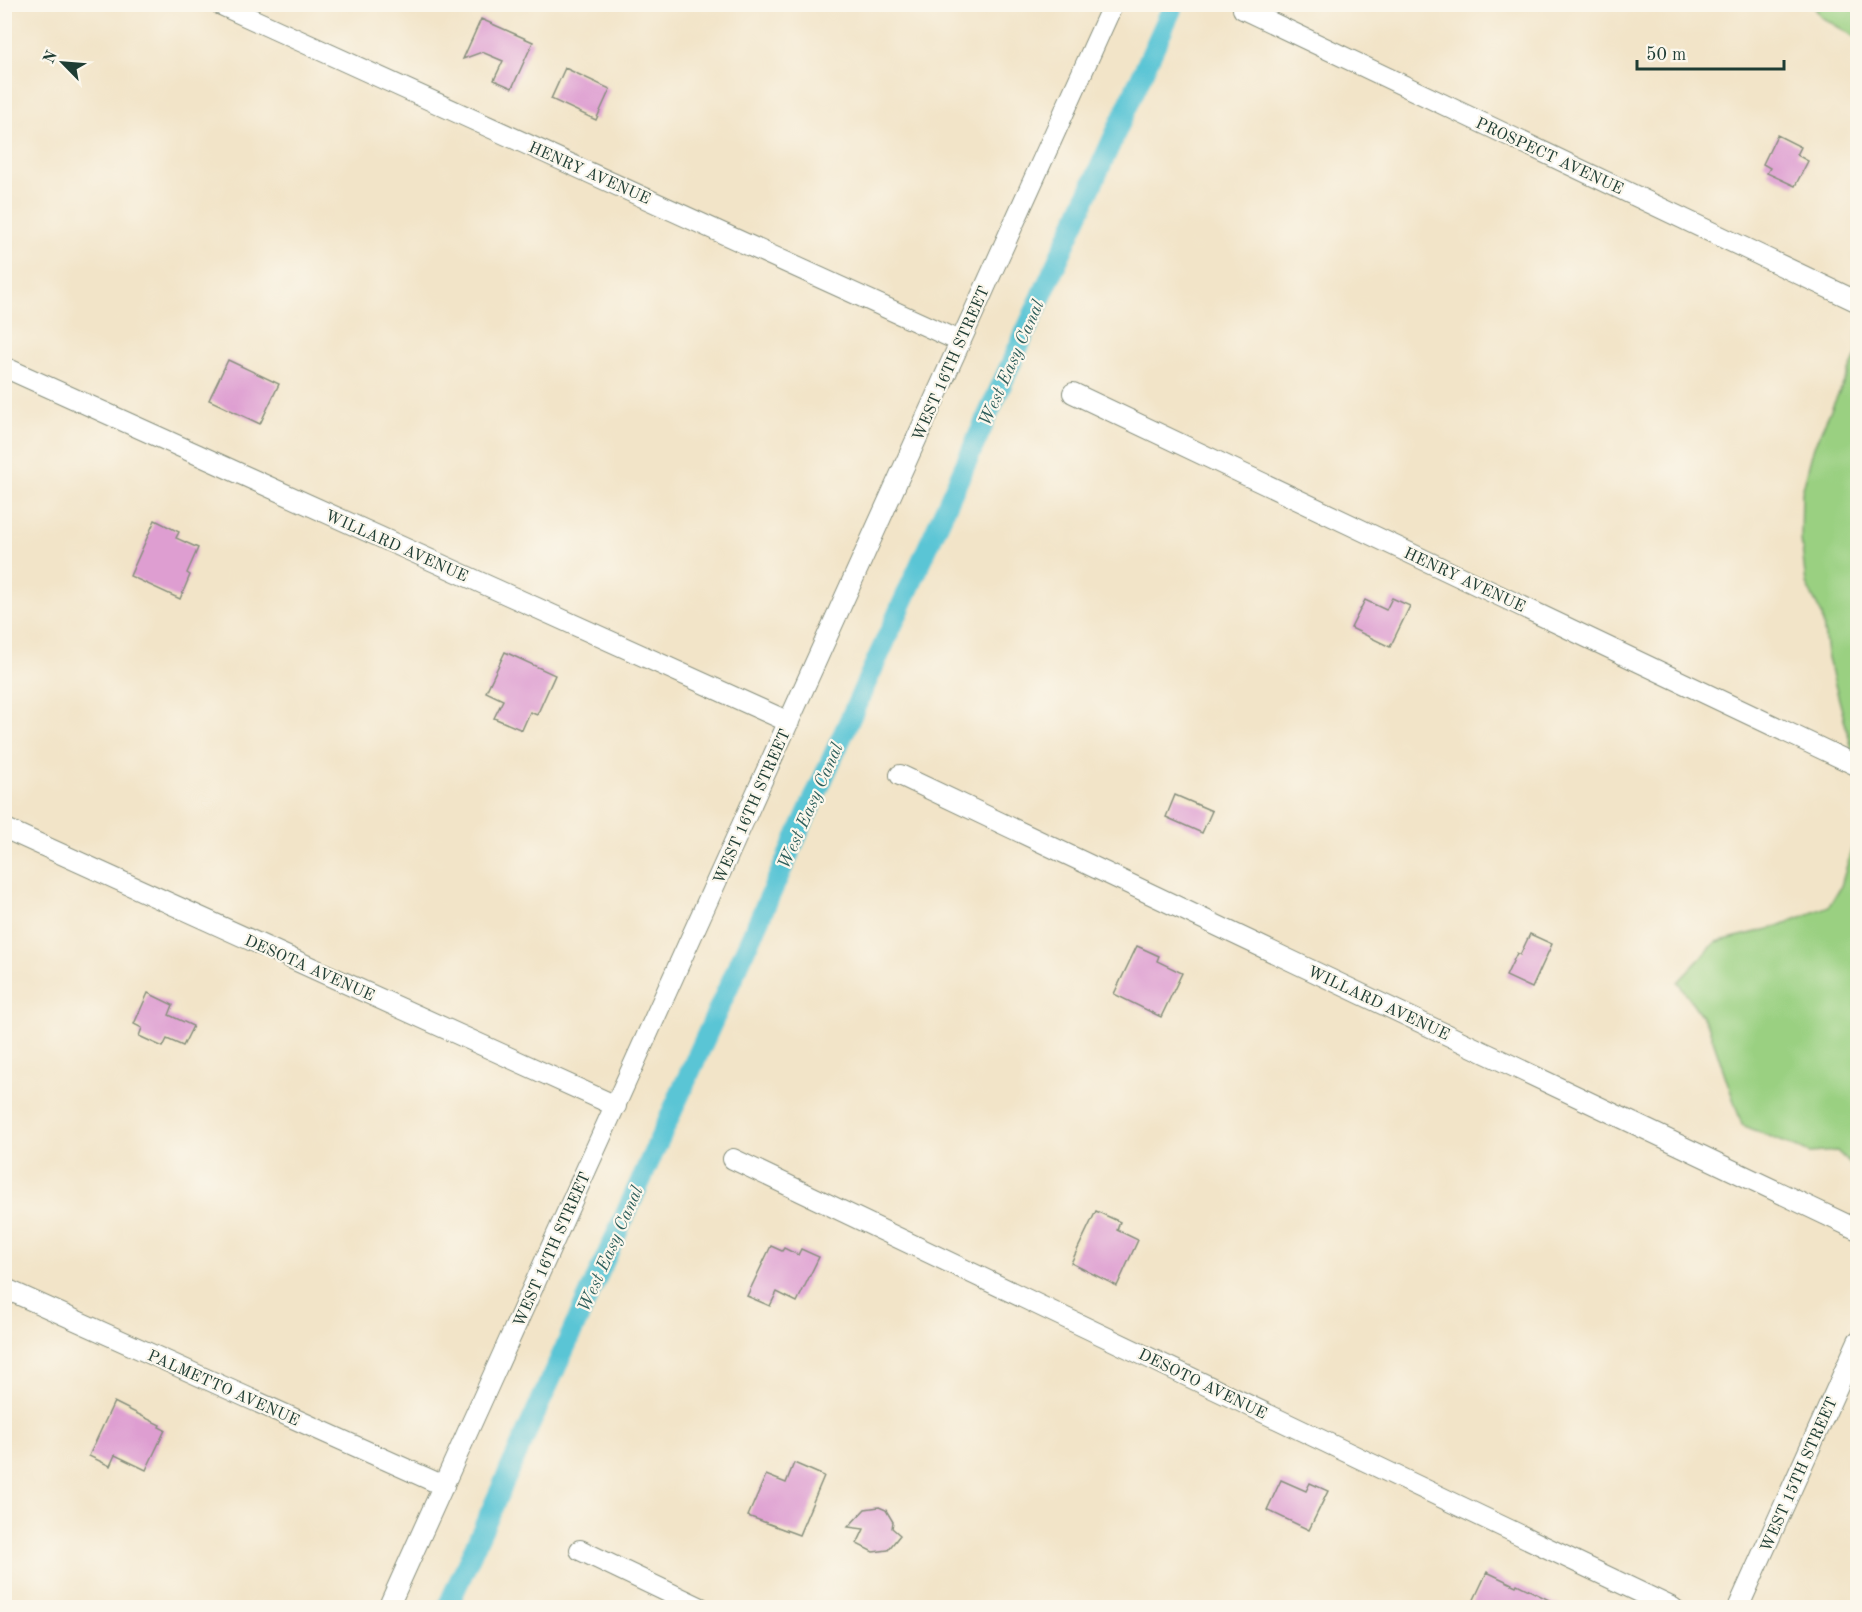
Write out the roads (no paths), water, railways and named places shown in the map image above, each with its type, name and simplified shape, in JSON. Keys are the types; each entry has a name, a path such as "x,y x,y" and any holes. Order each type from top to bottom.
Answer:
{"street":[{"name":"HENRY AVENUE","path":"219,4 959,341"},
{"name":"WEST 16TH STREET","path":"388,1608 1113,4"},
{"name":"PROSPECT AVENUE","path":"1243,9 1857,302"},
{"name":"WILLARD AVENUE","path":"4,367 789,722"},
{"name":"HENRY AVENUE","path":"1073,393 1857,766"},
{"name":"WILLARD AVENUE","path":"900,776 1857,1230"},
{"name":"DESOTA AVENUE","path":"4,828 616,1107"},
{"name":"DESOTO AVENUE","path":"733,1160 1673,1608"},
{"name":"PALMETTO AVENUE","path":"4,1288 444,1486"},
{"name":"WEST 15TH STREET","path":"1738,1608 1857,1341"},
{"path":"580,1550 701,1608"}],"waterway":[{"name":"West Easy Canal","path":"447,1608 1174,4"}]}
